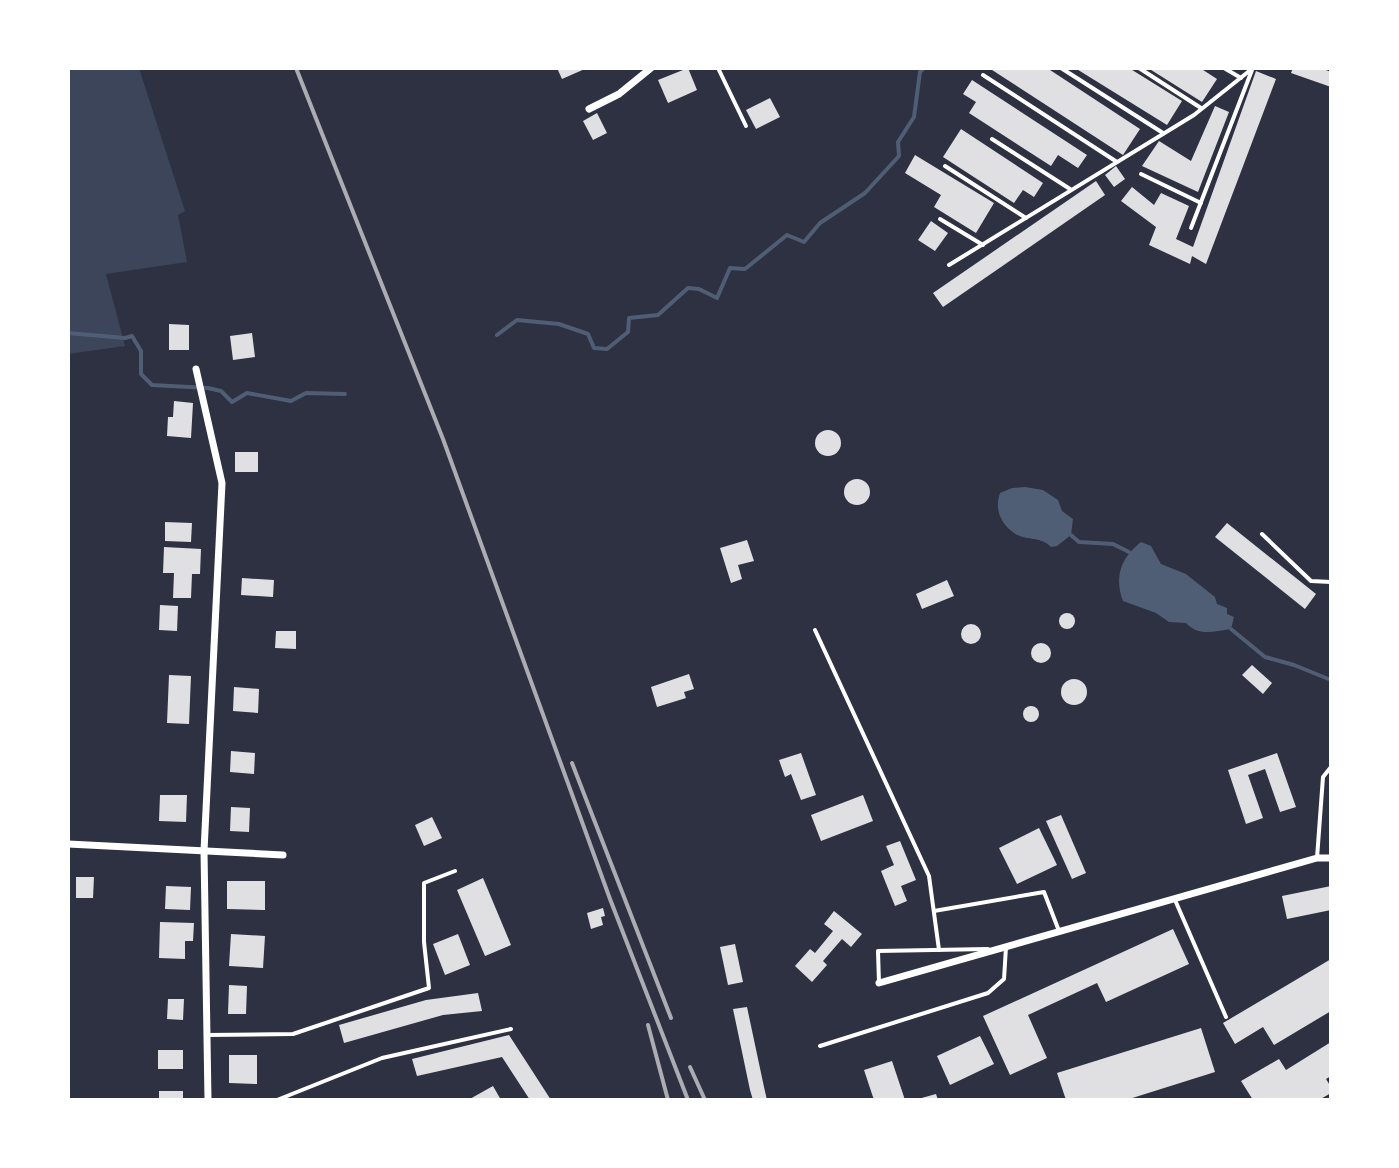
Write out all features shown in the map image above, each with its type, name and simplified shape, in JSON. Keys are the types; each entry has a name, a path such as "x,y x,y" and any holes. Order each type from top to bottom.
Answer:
{"street":[{"path":"589,109 619,94 651,68"},
{"path":"196,369 222,483 204,851 208,1100"},
{"path":"68,844 283,855"},
{"path":"879,983 1317,858 1331,858"}],"lane":[{"path":"718,68 746,126"},
{"path":"1061,68 1163,133"},
{"path":"1139,68 1202,108"},
{"path":"1224,68 1241,78"},
{"path":"949,265 1202,108 1253,68"},
{"path":"1191,228 1253,68"},
{"path":"983,75 1117,162"},
{"path":"992,139 1072,190"},
{"path":"945,166 1026,218"},
{"path":"1141,174 1201,203"},
{"path":"940,219 983,245"},
{"path":"1262,534 1311,581 1331,582"},
{"path":"815,630 929,876 939,950"},
{"path":"1317,858 1323,777 1331,767"},
{"path":"207,1035 293,1034 429,988 424,942 424,883 455,871"},
{"path":"934,911 1044,892 1059,931"},
{"path":"1174,898 1226,1017"},
{"path":"820,1046 988,993 1004,979 1002,948 878,951 879,983"},
{"path":"277,1100 382,1058 511,1029"}],"shaded area":[{"path":"68,68 139,68 185,211 178,215 187,262 106,274 125,346 68,354"},
{"path":"1025,487 1043,490 1058,500 1062,511 1073,519 1071,535 1057,546 1051,547 1043,541 1019,535 1002,521 998,510 1000,493"},
{"path":"1141,542 1151,546 1161,564 1186,574 1215,597 1217,604 1227,608 1227,614 1234,617 1231,629 1201,632 1186,623 1169,622 1156,613 1123,601 1119,583 1121,568 1128,554"}],"building":[{"path":"557,68 587,68 562,79"},
{"path":"688,68 697,90 668,103 658,80"},
{"path":"989,68 1047,68 1140,129 1123,155"},
{"path":"1075,68 1129,68 1182,101 1167,125"},
{"path":"1148,68 1200,68 1217,79 1202,102"},
{"path":"1293,68 1321,68 1331,72 1331,87 1291,73"},
{"path":"1256,71 1276,79 1206,264 1192,256 1190,264 1149,245 1156,227 1121,201 1132,187 1154,205 1161,193 1189,206 1176,239 1193,247"},
{"path":"972,80 1087,155 1078,168 1058,155 1051,166 969,113 976,102 963,94"},
{"path":"770,98 780,117 756,129 746,110"},
{"path":"1215,106 1229,112 1198,192 1142,166 1159,141 1191,161"},
{"path":"597,113 607,133 593,140 583,121"},
{"path":"961,129 1043,183 1034,197 1023,190 1014,203 943,157"},
{"path":"915,155 994,203 976,233 934,207 941,195 905,173"},
{"path":"1116,166 1125,179 1114,187 1105,175"},
{"path":"1096,181 1105,195 943,307 933,293"},
{"path":"931,221 948,233 935,251 918,240"},
{"path":"169,324 189,325 189,350 169,350"},
{"path":"252,333 255,357 233,360 230,336"},
{"path":"174,401 193,403 191,438 167,436 168,417 173,417"},
{"path":"828,430 837,434 841,443 837,452 828,456 819,452 815,443 819,434"},
{"path":"235,452 258,452 258,472 235,472"},
{"path":"857,479 866,483 870,492 866,501 857,505 848,501 844,492 848,483"},
{"path":"165,522 192,523 191,542 165,541"},
{"path":"1227,523 1316,594 1305,609 1215,537"},
{"path":"747,540 754,561 738,565 742,579 731,583 720,548"},
{"path":"164,547 201,549 200,574 192,574 191,598 173,598 174,573 163,573"},
{"path":"242,578 274,580 273,597 241,595"},
{"path":"947,580 954,596 922,609 916,594"},
{"path":"160,605 178,606 177,631 159,630"},
{"path":"1067,613 1073,615 1073,627 1067,629 1061,627 1059,621 1061,615"},
{"path":"971,624 978,627 981,634 978,641 971,644 964,641 961,634 964,627"},
{"path":"276,631 296,631 296,649 275,648"},
{"path":"1041,643 1048,646 1051,653 1048,660 1041,663 1034,660 1031,653 1034,646"},
{"path":"1252,665 1272,683 1263,694 1242,675"},
{"path":"689,674 694,689 684,692 686,698 657,707 651,687"},
{"path":"169,675 191,676 189,724 167,723"},
{"path":"1074,679 1083,683 1087,692 1083,701 1074,705 1065,701 1061,692 1065,683"},
{"path":"234,687 259,689 258,713 233,711"},
{"path":"1031,706 1037,708 1037,720 1031,722 1025,720 1023,714 1025,708"},
{"path":"231,751 255,753 254,774 230,772"},
{"path":"801,753 816,795 801,800 791,774 785,777 779,760"},
{"path":"1277,753 1296,807 1280,812 1265,769 1248,775 1263,818 1246,824 1228,770"},
{"path":"160,795 187,795 186,822 159,821"},
{"path":"863,795 873,821 821,841 811,815"},
{"path":"231,807 250,808 249,832 230,831"},
{"path":"1061,815 1086,873 1072,879 1046,821"},
{"path":"432,817 442,838 424,846 415,825"},
{"path":"1039,828 1057,865 1017,884 999,848"},
{"path":"900,841 916,880 901,886 907,901 895,906 881,871 894,865 886,846"},
{"path":"76,877 94,877 93,898 76,898"},
{"path":"483,878 511,945 485,956 457,890"},
{"path":"227,881 265,881 265,910 227,909"},
{"path":"166,886 191,887 190,910 165,909"},
{"path":"1331,886 1331,910 1287,919 1282,896"},
{"path":"603,908 603,925 591,929 587,913"},
{"path":"834,911 862,934 851,947 842,939 823,961 827,965 812,982 795,966 810,949 815,953 833,931 824,924"},
{"path":"160,922 194,923 193,941 185,941 185,959 159,958"},
{"path":"1173,929 1189,964 1106,1002 1097,983 1028,1015 1047,1058 1010,1075 983,1016"},
{"path":"231,934 265,936 263,968 229,966"},
{"path":"458,934 470,965 445,975 433,944"},
{"path":"735,944 743,982 728,985 720,947"},
{"path":"1331,959 1331,1011 1274,1045 1263,1027 1235,1044 1223,1023"},
{"path":"229,985 247,986 246,1014 228,1014"},
{"path":"478,993 482,1011 443,1015 344,1043 339,1025 426,1000"},
{"path":"168,999 184,999 183,1020 167,1019"},
{"path":"747,1007 767,1100 753,1100 750,1090 733,1009"},
{"path":"1201,1028 1215,1072 1126,1100 1066,1100 1057,1073"},
{"path":"509,1035 551,1100 530,1100 502,1057 417,1076 412,1059"},
{"path":"980,1036 994,1064 950,1085 937,1056"},
{"path":"1331,1042 1331,1076 1326,1079 1331,1093 1319,1100 1253,1100 1241,1081 1279,1059 1286,1070"},
{"path":"158,1050 183,1050 183,1069 158,1069"},
{"path":"229,1055 257,1055 257,1084 229,1083"},
{"path":"892,1061 905,1100 874,1100 864,1070"},
{"path":"493,1086 501,1100 468,1100"},
{"path":"159,1091 183,1091 183,1100 159,1100"},
{"path":"936,1094 938,1100 918,1100 918,1099"}],"waterway":[{"path":"497,335 517,320 559,324 588,334 594,348 607,349 628,332 629,318 658,315 688,288 699,289 717,298 730,268 745,269 787,235 804,242 820,223 865,193 899,156 898,142 914,117 920,72 924,68"},
{"path":"68,333 132,336 141,351 141,374 152,385 208,388 221,391 232,402 247,393 291,401 306,393 345,394"},
{"path":"1071,535 1079,542 1113,544 1129,552"},
{"path":"1231,629 1265,657 1331,680"}],"railway":[{"path":"296,68 443,439 610,899 688,1100"},
{"path":"572,763 671,1018"},
{"path":"648,1025 668,1100"},
{"path":"690,1067 705,1100"}]}
